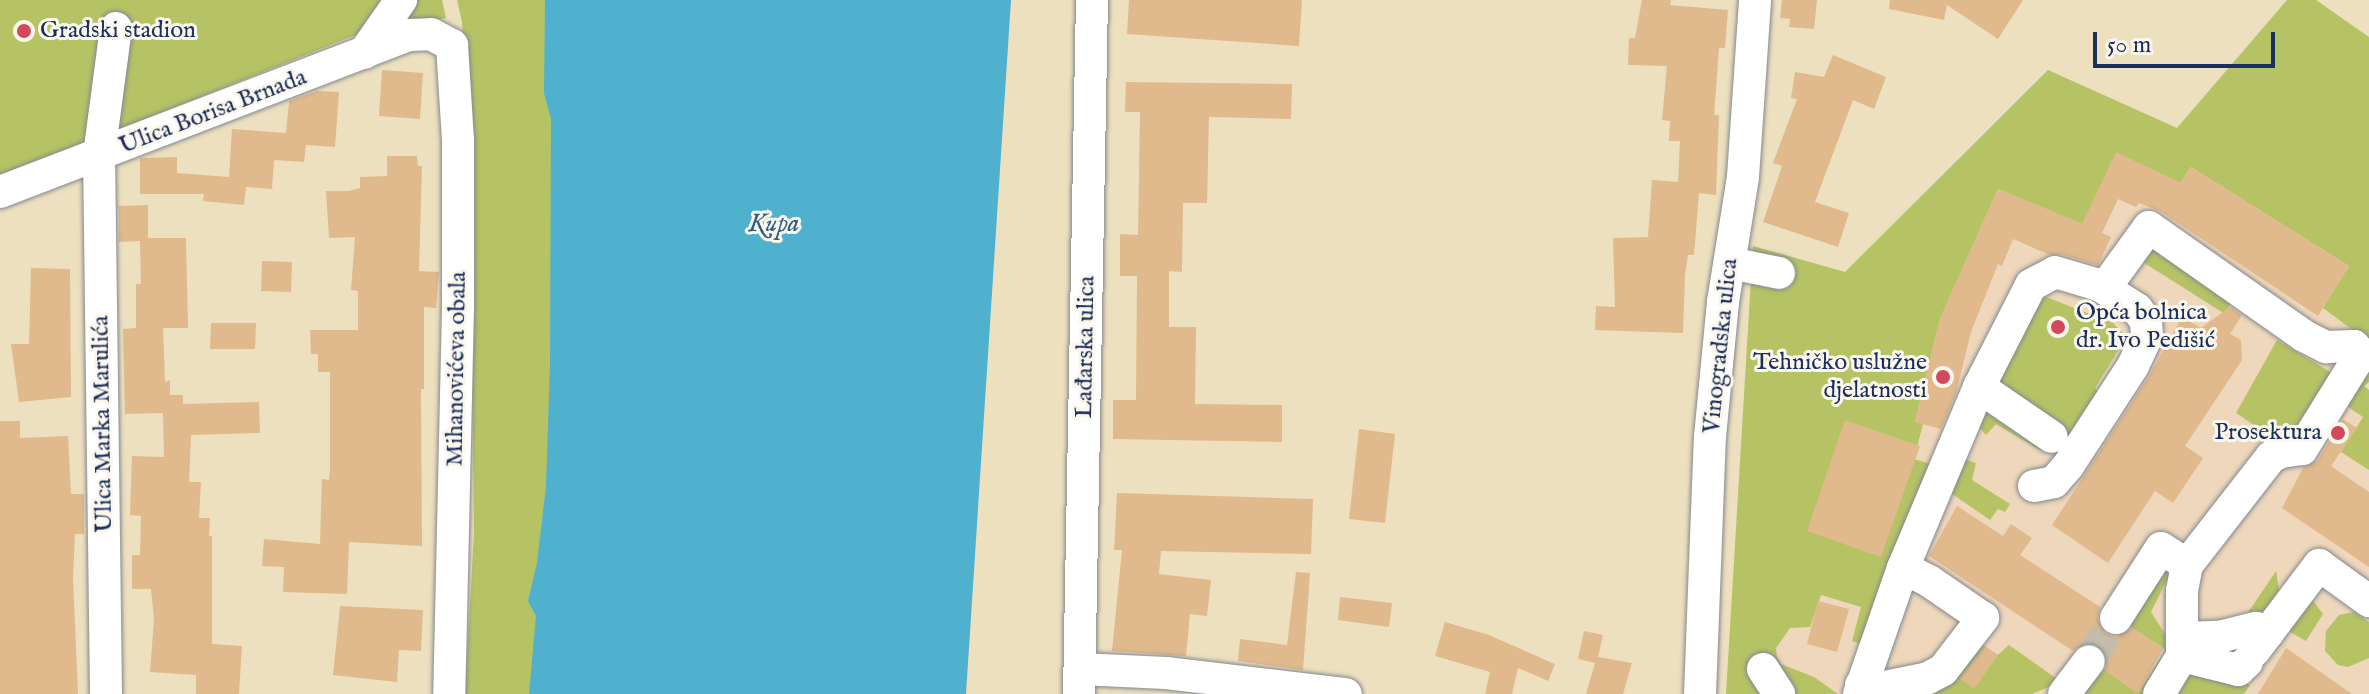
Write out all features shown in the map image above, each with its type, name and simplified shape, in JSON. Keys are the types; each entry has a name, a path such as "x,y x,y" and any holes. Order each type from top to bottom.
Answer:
{"street":[{"path":"362,55 401,0"},
{"name":"Lađarska ulica","path":"1080,681 1092,0"},
{"name":"Vinogradska ulica","path":"1700,694 1710,437 1743,177 1755,0"},
{"name":"Ulica Marka Marulića","path":"106,694 99,155 116,28"},
{"name":"Ulica Borisa Brnada","path":"0,192 408,35 431,34 452,45"},
{"name":"Mihanovićeva obala","path":"449,694 458,308 458,140 452,45"},
{"path":"2099,285 2116,275 2149,227 2304,336 2326,347 2354,346 2361,354 2302,449 2271,457 2187,565 2182,591 2183,647 2159,694"},
{"path":"1730,263 1779,273"},
{"path":"1903,568 1929,581 1983,618 1943,670 1928,678 1860,690 1903,568 1979,387 2031,285 2055,272 2099,285 2137,309 2146,321 2147,336 2133,366 2068,466 2054,482 2034,486"},
{"path":"1979,387 2052,437"},
{"path":"2116,618 2161,548 2187,565"},
{"path":"2183,647 2238,670 2319,565 2369,601"},
{"path":"2064,694 2089,661"},
{"path":"1080,681 1193,676 1346,694"}],"shaded area":[{"name":"Opća bolnica dr. Ivo Pedišić","path":"2287,0 2316,0 2369,37 2369,382 2364,386 2369,390 2369,694 1726,694 1753,246 1845,272 2048,70 2177,128"}],"green space":[{"path":"0,0 442,0 446,18 353,36 0,177"},
{"path":"457,0 725,0 710,694 465,694 474,533 471,243 462,22"},
{"path":"2287,0 2316,0 2369,37 2369,342 2323,308 2349,266 2191,167 2178,187 2151,176 2082,224 1998,189 1940,319 1915,422 1923,424 1914,459 1931,464 1867,646 1852,641 1861,607 1821,595 1810,627 1790,628 1776,648 1777,657 1781,664 1814,677 1838,694 1726,694 1753,246 1845,272 2048,70 2177,128"},
{"path":"2155,249 2233,299 2225,314 2138,259"},
{"path":"2046,297 2113,323 2127,337 2127,346 2122,344 2095,388 2100,394 2062,453 2038,449 1996,424 1986,435 1979,427 1980,417 2039,301"},
{"path":"2277,340 2342,379 2285,446 2236,413"},
{"path":"2369,364 2369,382 2364,386 2369,390 2369,470 2341,452 2363,417 2342,403"},
{"path":"1964,459 1976,463 1972,480 2010,504 2005,512 1998,509 1990,520 1951,493"},
{"path":"2166,569 2169,576 2151,612 2165,634 2170,633 2174,654 2149,694 2079,694 2099,666 2138,693 2166,650 2126,624"},
{"path":"2276,571 2281,601 2278,609 2247,614"},
{"path":"2305,601 2314,602 2323,614 2306,641 2290,632 2289,626"},
{"path":"2354,612 2369,622 2369,658 2348,667 2338,665 2325,651 2326,631 2339,615"},
{"path":"1975,640 1998,655 2009,645 2061,682 2032,694 1908,694"},
{"path":"2190,674 2240,678 2250,685 2244,694 2175,694"}],"water":[{"name":"Kupa","path":"545,0 1011,0 966,694 529,694 536,616 528,601 537,563 546,486 550,364 551,119 544,93"}],"building":[{"path":"1129,0 1302,0 1299,46 1127,34"},
{"path":"1642,0 1671,0 1670,5 1728,10 1725,48 1719,48 1714,115 1719,115 1716,195 1699,193 1694,255 1688,255 1685,275 1683,333 1595,330 1596,306 1615,307 1613,238 1648,237 1652,180 1678,182 1680,141 1669,141 1670,121 1662,120 1667,66 1628,65 1629,38 1635,38"},
{"path":"1782,0 1817,0 1814,29 1789,27 1790,19 1780,18"},
{"path":"1890,0 2023,0 1998,39 1947,5 1944,20 1889,9"},
{"path":"1833,55 1886,77 1874,109 1853,100 1815,202 1849,213 1838,247 1763,222 1782,166 1773,163 1797,99 1791,98 1795,72 1824,77"},
{"path":"382,70 423,73 420,119 379,116"},
{"path":"1126,82 1292,84 1291,119 1209,117 1207,203 1183,203 1182,272 1169,271 1169,327 1196,327 1195,404 1282,405 1282,442 1113,439 1113,400 1136,400 1137,276 1120,276 1120,234 1138,235 1140,112 1125,112"},
{"path":"317,91 339,92 335,147 306,145 304,162 274,160 272,189 246,187 244,205 203,201 204,194 140,194 140,158 177,157 177,173 229,177 232,129 286,133 289,101"},
{"path":"2116,152 2181,183 2191,167 2349,266 2318,316 2160,211 2139,203 2136,207 2118,199 2102,233 2111,237 2098,265 2060,254 2050,255 2013,239 2002,266 1998,264 1971,332 1956,393 1941,429 1915,422 1940,319 1998,189 2082,224"},
{"path":"387,156 417,156 418,166 422,166 419,271 439,272 436,308 424,307 422,546 349,542 347,594 283,592 284,567 262,566 264,539 320,544 322,479 329,480 330,372 318,372 318,354 311,354 310,330 358,330 358,291 351,290 355,237 329,238 326,191 349,191 360,188 360,177 387,176"},
{"path":"148,205 148,238 186,238 188,328 163,328 165,382 170,380 170,395 183,395 183,404 259,402 260,433 191,435 189,482 201,482 199,518 210,518 209,536 212,536 212,644 242,646 239,694 196,694 196,675 150,672 154,619 151,589 132,589 132,555 140,555 141,516 130,515 132,456 164,457 163,413 125,414 123,329 136,328 136,284 141,284 140,241 119,242 119,206"},
{"path":"262,261 292,262 291,292 261,291"},
{"path":"31,268 70,269 71,397 19,402 11,344 29,344"},
{"path":"2230,307 2242,315 2230,334 2241,340 2242,360 2185,446 2203,458 2173,503 2155,491 2108,563 2052,525 2149,376 2182,317 2201,328"},
{"path":"211,323 256,323 255,349 210,349"},
{"path":"2343,419 2357,428 2331,466 2369,492 2369,567 2282,508 2303,468 2318,460"},
{"path":"1845,420 1920,446 1881,557 1807,531"},
{"path":"0,421 20,421 20,438 68,436 71,494 84,494 84,534 75,534 73,577 78,694 0,694"},
{"path":"1359,429 1395,434 1385,523 1349,519"},
{"path":"1117,493 1313,499 1311,554 1161,551 1159,574 1211,580 1207,616 1190,614 1186,656 1112,651 1122,550 1114,550"},
{"path":"1957,506 2003,536 2011,524 2032,538 2020,555 2100,607 2097,618 2105,633 2116,637 2132,628 2163,648 2138,693 2105,671 2107,654 2100,645 2082,643 2073,651 1929,556"},
{"path":"1296,572 1310,573 1303,670 1238,661 1240,639 1287,645"},
{"path":"1340,597 1392,603 1389,627 1338,620"},
{"path":"1818,601 1849,609 1837,652 1807,644"},
{"path":"340,606 423,610 421,651 399,650 397,682 333,675"},
{"path":"1445,622 1489,635 1555,664 1548,681 1518,668 1512,694 1485,694 1490,672 1435,656"},
{"path":"1584,631 1603,635 1598,657 1632,663 1623,694 1586,694 1595,663 1578,659"},
{"path":"1985,646 1998,655 1974,689 1960,679"},
{"path":"2286,648 2352,694 2258,694"}],"tunnel":[{"path":"2089,661 2116,618"}],"place":[{"name":"Gradski stadion","path":"24,31"},
{"name":"Opća bolnica dr. Ivo Pedišić","path":"2058,327"},
{"name":"Tehničko uslužne djelatnosti","path":"1943,377"},
{"name":"Prosektura","path":"2338,433"}]}
